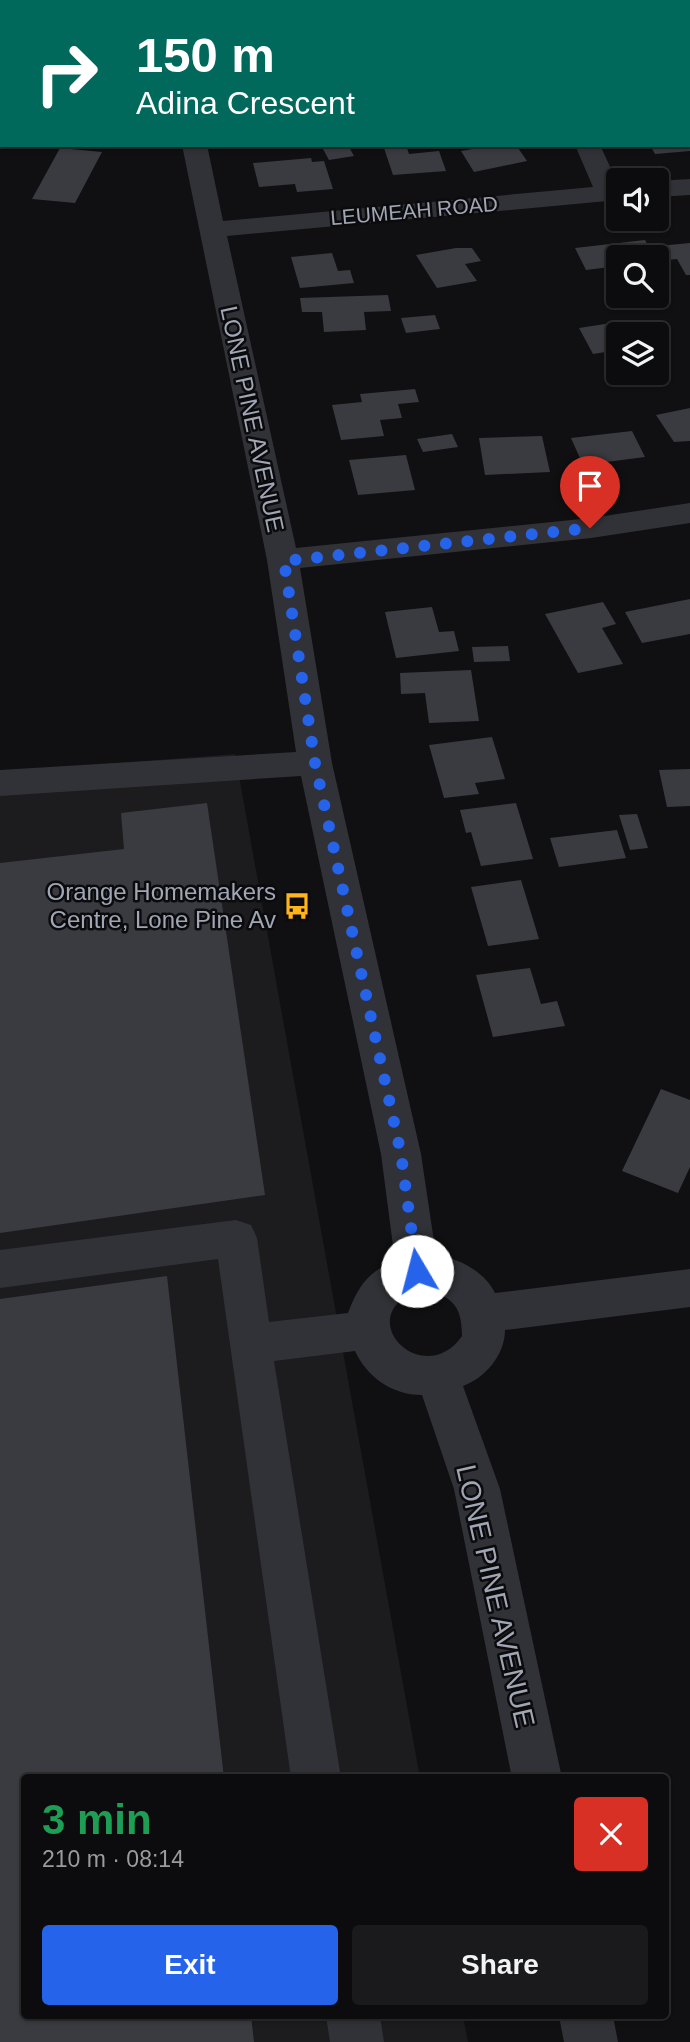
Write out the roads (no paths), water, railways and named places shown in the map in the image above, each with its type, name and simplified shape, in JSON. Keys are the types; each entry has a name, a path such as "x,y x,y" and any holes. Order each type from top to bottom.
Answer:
{"street":[{"name":"LONE PINE AVENUE","path":"194,147 284,561 315,763 401,1154 417,1271"},
{"path":"588,147 606,180"},
{"path":"669,188 690,187"},
{"name":"LEUMEAH ROAD","path":"211,230 606,194"},
{"path":"284,561 590,528 690,513"},
{"path":"0,783 315,763"},
{"path":"0,1269 236,1238 315,1774"},
{"path":"435,1270 452,1276 467,1286 478,1299 484,1314 485,1330 480,1346 469,1360 437,1375 418,1375 392,1365 373,1346 368,1330 368,1313 373,1297 399,1275 417,1271 435,1270"},
{"path":"484,1314 690,1288"},
{"path":"250,1344 368,1330"},
{"name":"LONE PINE AVENUE","path":"437,1375 477,1489 536,1774"},
{"path":"353,2019 356,2042"},
{"path":"587,2019 591,2042"}],"place":[{"name":"Orange Homemakers Centre, Lone Pine Av","path":"297,906"}]}
